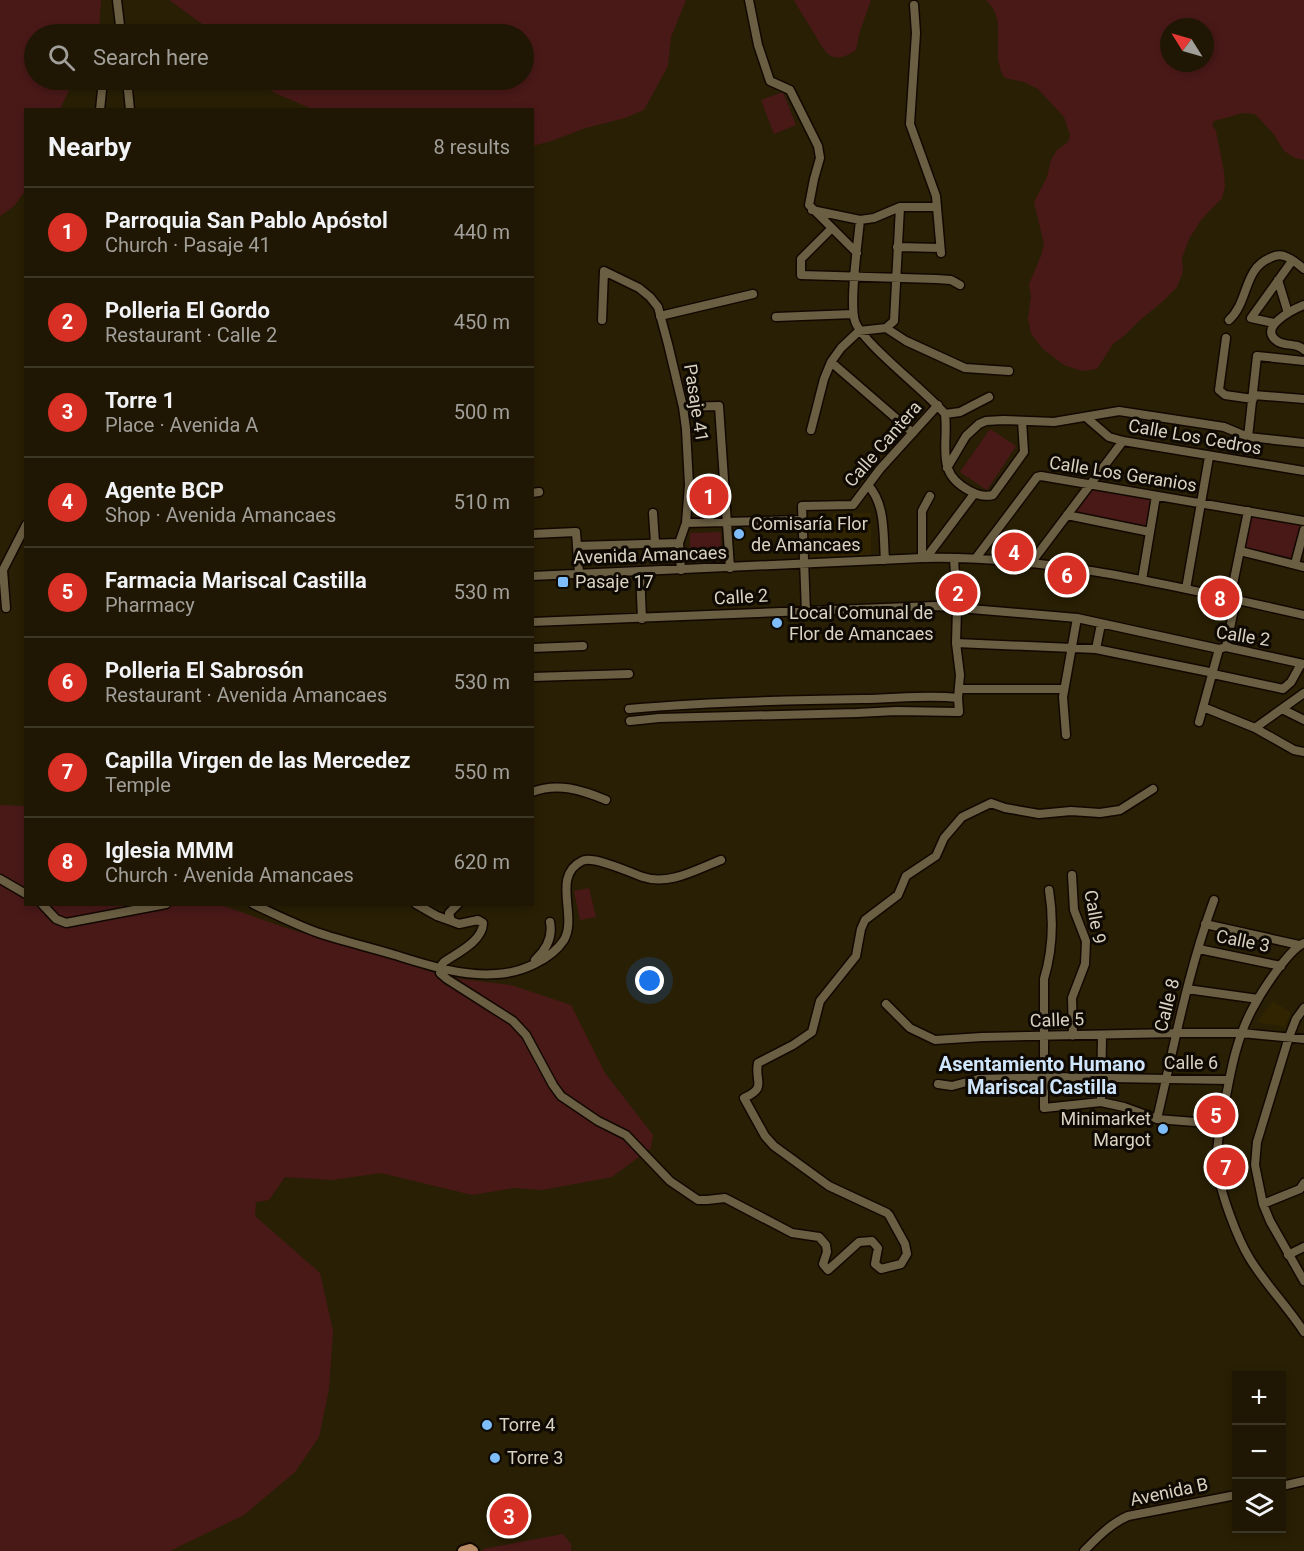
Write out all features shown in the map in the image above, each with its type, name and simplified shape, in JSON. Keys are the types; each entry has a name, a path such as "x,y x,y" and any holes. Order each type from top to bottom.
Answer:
{"main road":[{"path":"463,1551 470,1549 473,1551"}],"street":[{"path":"117,0 120,24"},
{"path":"749,0 758,45 770,81 790,90 818,146 820,158 809,202 812,210 857,252"},
{"path":"897,247 940,250 936,196 910,124 916,33 914,5"},
{"path":"100,108 102,90"},
{"path":"128,90 130,108"},
{"path":"812,210 860,220 874,218 900,207 937,207"},
{"path":"811,430 824,379 831,362 841,348 860,331 886,328 894,321 900,207"},
{"path":"860,220 853,314 855,324 945,414 944,450 947,468 954,479 974,494 993,495 1022,456 1025,447 1022,422"},
{"path":"832,228 801,259 801,275 951,280 960,285"},
{"path":"1229,320 1236,314 1256,265 1276,255 1286,256 1304,268"},
{"path":"1274,324 1251,318 1292,261"},
{"name":"Pasaje 41","path":"602,320 604,271 639,288 654,302 660,316 683,406 686,429 689,485 686,523 679,543 681,570"},
{"path":"1278,280 1288,313"},
{"path":"660,316 753,294"},
{"path":"1304,304 1274,324 1272,333 1277,341 1297,345 1304,350"},
{"path":"776,317 853,314"},
{"path":"886,328 906,341 965,368 1009,371"},
{"path":"1226,338 1219,390 1226,395 1304,399"},
{"path":"1248,437 1257,356 1304,361"},
{"path":"831,362 913,433"},
{"path":"945,414 960,412 989,397"},
{"name":"Calle Cantera","path":"802,520 802,506 853,505 868,484 938,405"},
{"path":"683,406 719,406 730,568"},
{"path":"947,468 966,436 979,424 993,420 1054,422 1119,411 1224,427 1248,437 1304,443"},
{"name":"Calle Los Cedros","path":"1087,418 1110,436 1123,441 1304,471"},
{"path":"1031,563 1123,441"},
{"path":"1186,589 1209,457"},
{"name":"Calle Los Geranios","path":"976,558 1037,477 1304,521"},
{"path":"868,484 881,505 885,560"},
{"path":"924,558 974,494"},
{"path":"924,558 922,511 930,496"},
{"path":"1142,580 1156,496"},
{"path":"1198,722 1222,648 1248,511"},
{"path":"654,513 655,543"},
{"path":"1066,515 1150,532"},
{"path":"686,523 802,520 806,612"},
{"path":"6,608 3,570 24,529"},
{"path":"1295,564 1304,530"},
{"path":"534,534 576,532 579,573"},
{"path":"577,546 679,543"},
{"path":"1240,550 1304,567"},
{"name":"Avenida Amancaes","path":"534,576 924,558 976,558 1056,565 1142,580 1304,615"},
{"path":"630,721 659,718 896,711 959,712 960,675 956,643 954,558"},
{"path":"640,571 642,619"},
{"name":"Calle 2","path":"534,622 935,606 1077,618 1303,664"},
{"path":"1066,735 1063,698 1077,618"},
{"path":"1096,649 1101,624"},
{"path":"956,643 1096,649 1283,689 1291,682 1303,664"},
{"path":"534,648 583,646"},
{"path":"534,677 629,674"},
{"path":"629,709 780,700 883,699 1064,689"},
{"path":"1255,728 1304,693"},
{"path":"1203,707 1255,728 1294,750 1304,752"},
{"path":"1282,709 1304,720"},
{"path":"534,792 562,786 606,800"},
{"path":"440,970 440,973 447,979 507,1016 520,1028 537,1052 552,1085 561,1096 598,1121 626,1135 646,1158 688,1195 703,1200 726,1198 792,1233 819,1238 826,1245 824,1264 828,1270 859,1242 868,1240 878,1248 876,1266 881,1269 897,1266 905,1258 907,1249 887,1212 829,1186 780,1151 765,1136 744,1098 755,1092 759,1085 758,1063 793,1045 812,1032 820,1000 854,960 865,920 898,895 909,873 919,869 936,856 944,838 966,813 991,802 1005,808 1039,814 1062,811 1100,813 1126,807 1153,789"},
{"path":"258,906 317,932 440,970 499,974 528,966 553,953 566,936 569,919 566,883 572,869 582,861 598,861 646,878 661,880 671,879 721,860"},
{"name":"Calle 9","path":"1072,874 1074,910 1086,941 1085,964 1072,998 1073,1036"},
{"path":"0,879 24,893"},
{"path":"1049,890 1053,937 1050,960 1044,979 1044,1108 1101,1102 1124,1107 1157,1119 1221,1124"},
{"name":"Calle 8","path":"1157,1119 1187,989 1214,900"},
{"path":"44,906 56,919 66,923 155,906"},
{"path":"420,906 437,916 459,924 478,920 483,923 480,935 444,962 440,970"},
{"path":"451,921 449,913 456,906"},
{"path":"528,966 539,957 550,940 552,930 550,922"},
{"path":"1205,924 1302,944"},
{"path":"1302,944 1281,966 1258,999 1242,1033 1234,1055 1229,1080 1221,1124 1217,1167 1222,1189 1242,1245 1251,1261 1304,1332"},
{"name":"Calle 3","path":"1198,949 1281,966"},
{"path":"1187,989 1258,999"},
{"name":"Calle 5","path":"886,1004 910,1028 936,1040 1176,1033 1242,1033 1304,1039"},
{"path":"1304,1008 1288,1037 1254,1154 1263,1204 1288,1255 1304,1281"},
{"path":"1101,1102 1102,1035"},
{"name":"Calle 6","path":"938,1084 952,1086 978,1079 1103,1077 1229,1080"},
{"path":"1263,1204 1300,1189 1304,1183"},
{"path":"1288,1255 1304,1247"},
{"path":"1286,1485 1304,1482"},
{"name":"Avenida B","path":"1084,1551 1106,1529 1128,1516 1232,1496"}],"shaded area":[{"path":"0,0 101,0 100,24 24,24 24,90 69,90 60,108 24,108 24,192 14,206 0,216"},
{"path":"169,0 686,0 671,37 668,66 644,110 534,146 534,108 310,108 271,90 534,90 534,24 202,24"},
{"path":"794,0 871,0 856,50 840,57 830,55"},
{"path":"986,0 1304,0 1304,160 1295,158 1284,151 1273,133 1255,114 1243,113 1214,121 1212,125 1216,131 1224,172 1225,187 1222,198 1201,220 1189,239 1182,258 1183,272 1177,287 1113,344 1097,369 1082,371 1064,365 1043,349 1031,334 1028,319 1031,297 1029,284 1044,244 1034,202 1047,177 1051,160 1057,150 1068,142 1070,135 1064,117 1038,89 1024,82 1005,78 998,58 997,18"},
{"path":"783,92 796,125 774,134 761,100"},
{"path":"990,429 1016,446 987,490 960,472"},
{"path":"1090,488 1151,498 1147,528 1073,512"},
{"path":"833,513 871,513 871,558 807,558 807,524 813,520 831,520"},
{"path":"1251,515 1301,524 1292,560 1244,547"},
{"path":"721,532 721,553 690,554 690,533"},
{"path":"0,805 24,806 24,906 224,906 289,929 445,977 511,985 571,1005 605,1073 653,1135 651,1148 612,1177 542,1190 514,1188 472,1195 381,1173 332,1180 285,1177 269,1200 256,1202 255,1216 320,1273 333,1331 329,1389 319,1437 295,1472 244,1515 170,1551 0,1551"},
{"path":"589,888 596,917 580,920 574,891"},
{"path":"1273,1001 1291,1013 1285,1027 1257,1022"},
{"path":"563,1534 571,1544 571,1551 483,1551 483,1549"}],"place":[{"name":"Parroquia San Pablo Apóstol","path":"709,496"},
{"name":"Comisaría Flor de Amancaes","path":"739,534"},
{"name":"Agente BCP","path":"1014,552"},
{"name":"Polleria El Sabrosón","path":"1067,575"},
{"name":"Pasaje 17","path":"563,582"},
{"name":"Polleria El Gordo","path":"958,593"},
{"name":"Iglesia MMM","path":"1220,598"},
{"name":"Local Comunal de Flor de Amancaes","path":"777,623"},
{"name":"Farmacia Mariscal Castilla","path":"1216,1115"},
{"name":"Minimarket Margot","path":"1163,1129"},
{"name":"Capilla Virgen de las Mercedez","path":"1226,1167"},
{"name":"Torre 4","path":"487,1425"},
{"name":"Torre 3","path":"495,1458"},
{"name":"Torre 1","path":"509,1516"}],"district":[{"name":"Asentamiento Humano Mariscal Castilla","path":"1042,1076"}]}
